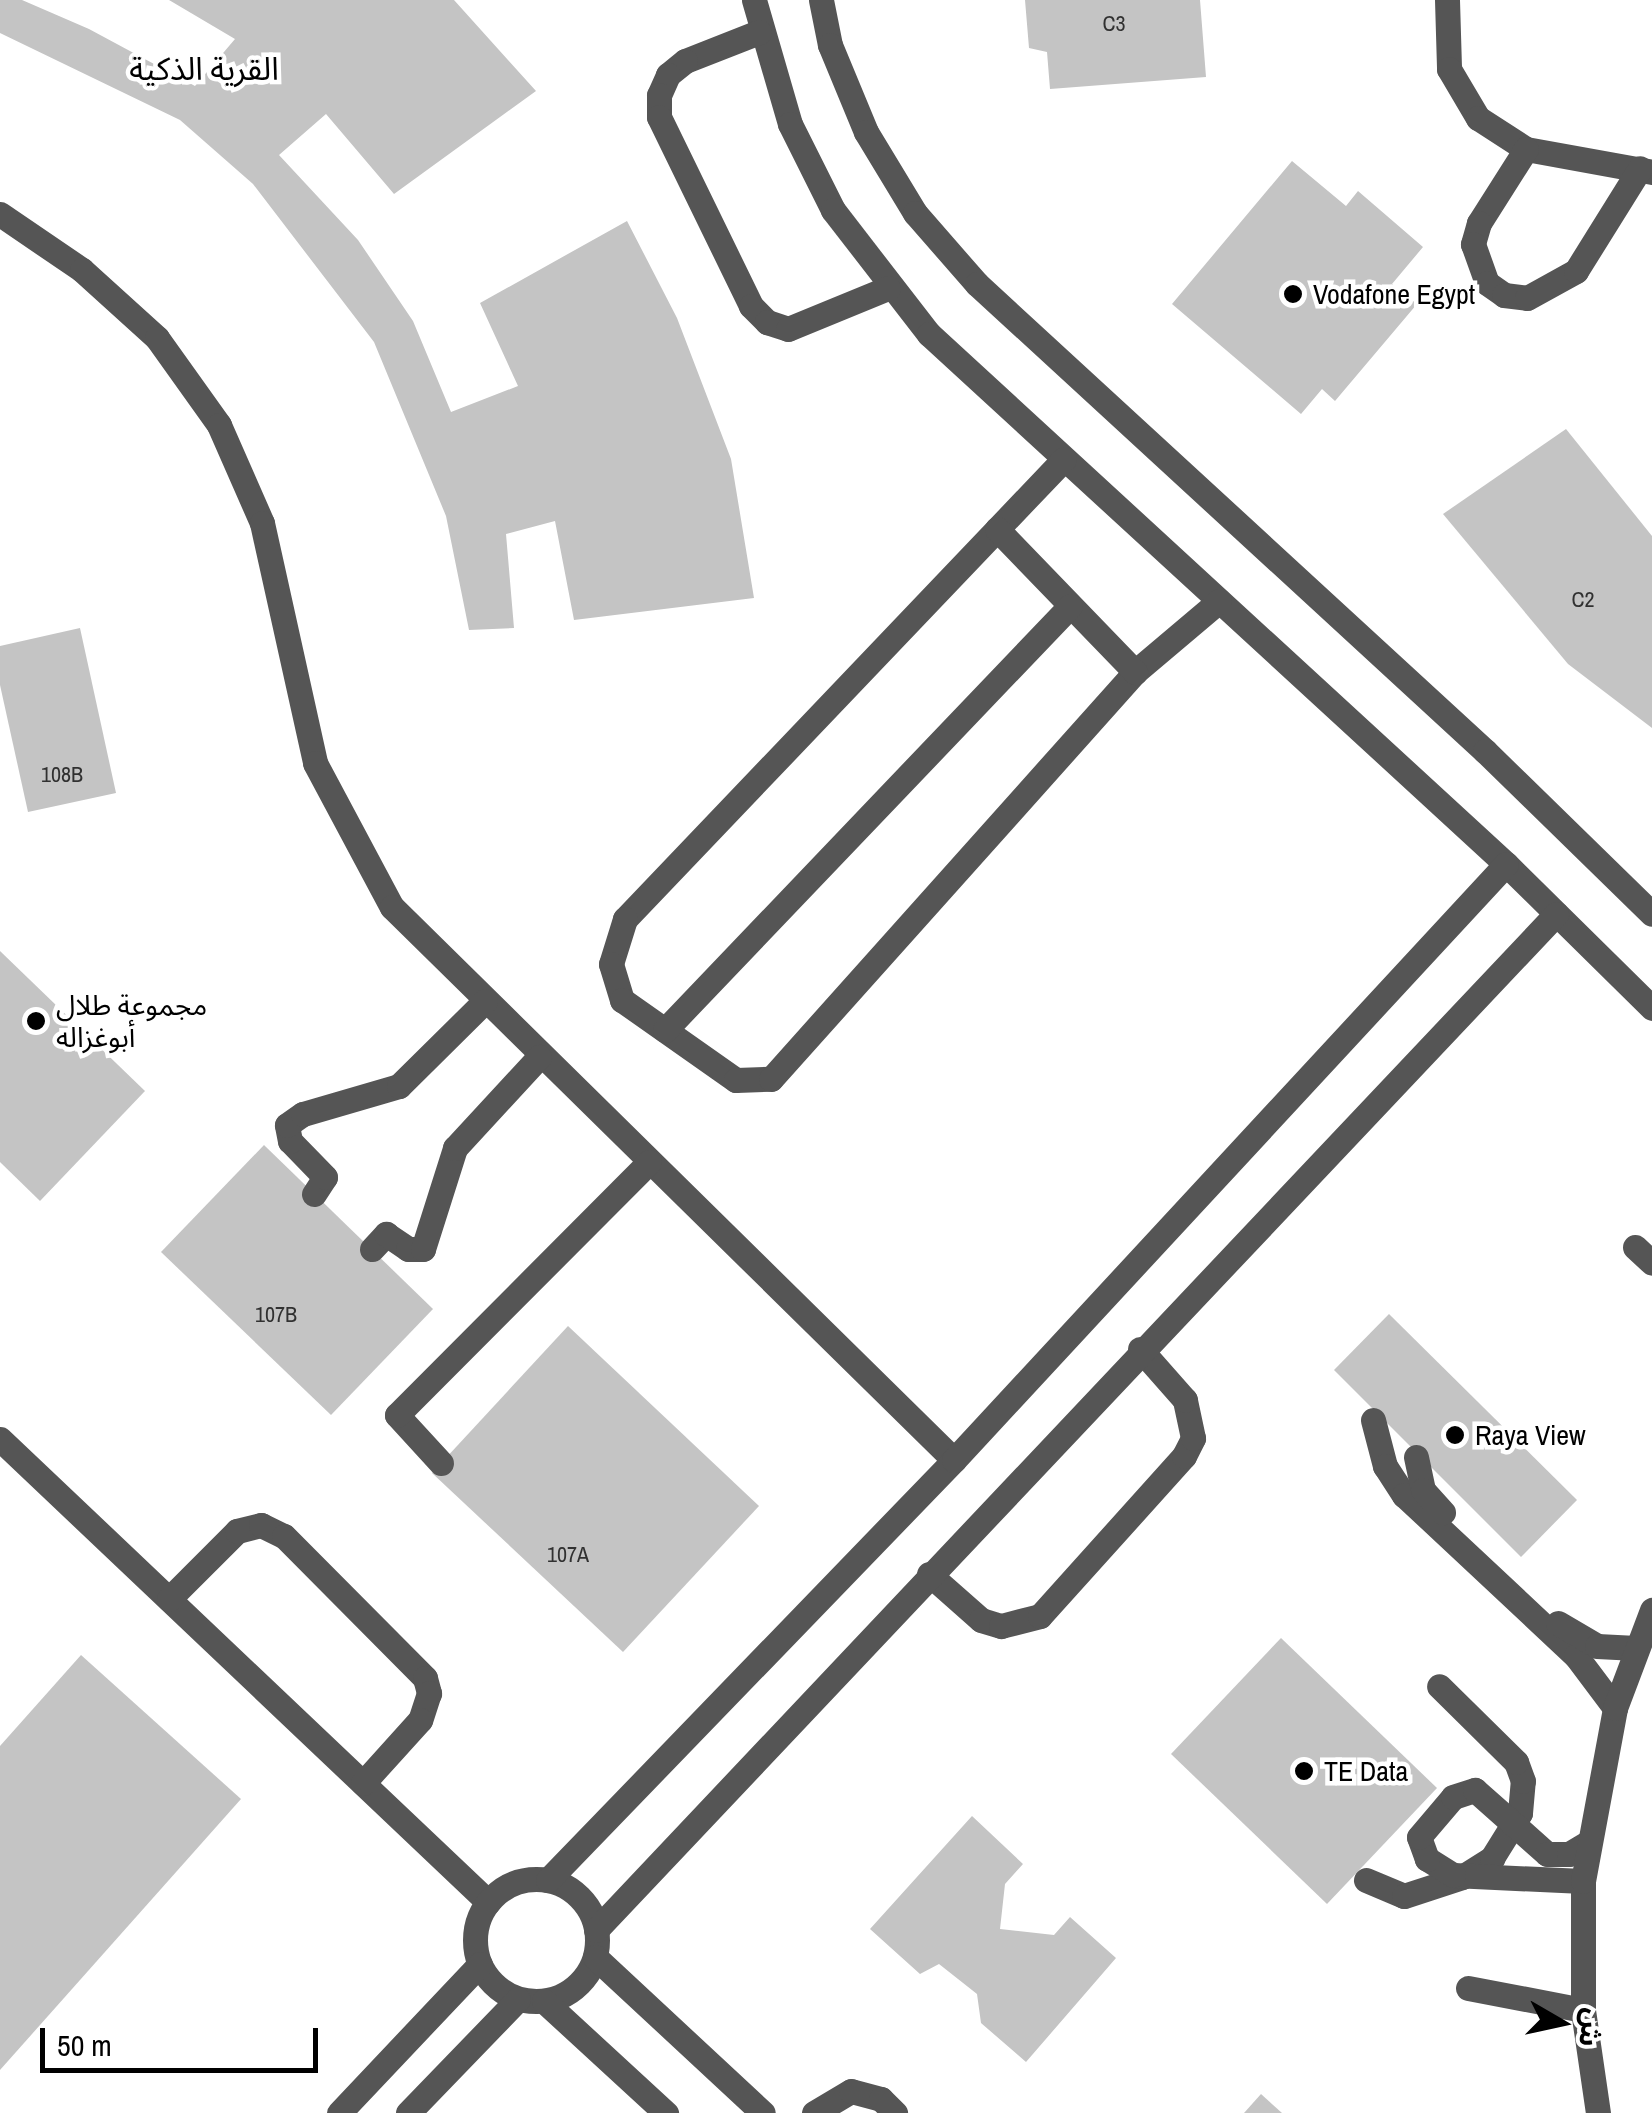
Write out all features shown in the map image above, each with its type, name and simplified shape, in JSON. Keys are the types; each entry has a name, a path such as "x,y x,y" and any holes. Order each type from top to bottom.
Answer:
{"street":[{"path":"754,0 759,32 790,124 824,192 888,288 1064,458 1506,864 1652,1008"},
{"path":"821,0 830,45 866,132 915,213 977,284 1485,750 1652,914"},
{"path":"1447,0 1449,69 1478,118 1526,149 1646,170 1576,271 1526,298 1504,295 1486,283 1473,244 1478,224 1526,149"},
{"path":"759,32 685,61 668,75 659,95 660,117 751,306 766,322 788,329 888,288"},
{"path":"0,214 82,270 156,338 219,425 262,523 294,684 316,762 342,824 392,907 538,1058 954,1460"},
{"path":"1064,458 625,919 611,964 622,1000 736,1080 771,1078 1135,672 1220,601"},
{"path":"996,529 1135,672"},
{"path":"665,1030 1070,606"},
{"path":"548,1880 954,1460 1506,864"},
{"path":"596,1930 1140,1349 1556,914"},
{"path":"314,1194 324,1177 290,1141 287,1126 303,1114 399,1086 485,1001"},
{"path":"372,1250 386,1234 408,1249 424,1250 455,1148 538,1058"},
{"path":"441,1462 396,1415 649,1162"},
{"path":"929,1574 982,1620 1022,1625 1040,1616 1184,1456 1193,1438 1185,1400 1140,1349"},
{"path":"1373,1420 1384,1466 1404,1495 1576,1656 1615,1708"},
{"path":"0,1439 488,1902"},
{"path":"1416,1457 1434,1503 1567,1632 1597,1646 1636,1648"},
{"path":"169,1599 237,1532 261,1525 284,1536 425,1678 429,1692 420,1720 363,1783"},
{"path":"1598,2113 1583,2010 1583,1881 1587,1843 1615,1708 1652,1610"},
{"path":"1366,1880 1404,1896 1462,1877 1492,1858 1514,1828 1523,1797 1521,1770 1439,1686"},
{"path":"1583,1881 1462,1877 1445,1873 1419,1846 1422,1830 1453,1797 1475,1790 1547,1854 1568,1854 1587,1843"},
{"path":"408,2113 531,2000 576,1987 595,1956 596,1930 580,1898 548,1880 516,1883 488,1902 476,1932 480,1964 488,1979 531,2000 666,2113"},
{"path":"595,1956 764,2113"},
{"path":"339,2113 480,1964"},
{"path":"1468,1988 1583,2010"},
{"path":"814,2113 851,2091 881,2099 895,2113"}],"building":[{"path":"0,0 22,0 89,29 195,86 235,39 169,0 454,0 536,91 394,194 326,114 279,155 358,240 413,321 451,412 518,386 480,303 627,221 677,318 731,459 754,598 574,620 555,521 506,534 514,628 469,630 446,516 374,342 253,184 180,120 0,33"},
{"path":"1025,0 1200,0 1206,77 1050,89 1047,52 1029,48"},
{"name":"Vodafone Egypt","path":"1292,161 1346,206 1358,191 1423,247 1392,284 1417,304 1335,401 1322,389 1301,414 1172,304"},
{"path":"1566,429 1652,536 1652,728 1568,664 1443,514"},
{"path":"80,628 116,793 28,812 0,685 0,646"},
{"name":"مجموعة طلال أبوغزاله","path":"0,951 145,1091 40,1201 0,1162"},
{"path":"264,1145 433,1309 331,1415 161,1252"},
{"name":"Raya View","path":"1389,1314 1577,1500 1521,1557 1334,1370"},
{"path":"568,1326 759,1506 623,1652 432,1473"},
{"name":"TE Data","path":"1281,1638 1437,1788 1327,1904 1171,1754"},
{"path":"81,1655 241,1799 0,2070 0,1746"},
{"path":"972,1816 1023,1864 1005,1884 1000,1929 1054,1935 1070,1917 1116,1958 1026,2062 981,2023 977,1994 939,1964 920,1974 870,1929"},
{"path":"1261,2094 1282,2113 1244,2113"}],"place":[{"name":"Vodafone Egypt","path":"1293,294"},
{"name":"مجموعة طلال أبوغزاله","path":"36,1021"},
{"name":"Raya View","path":"1455,1435"},
{"name":"TE Data","path":"1304,1771"}],"district":[{"name":"القرية الذكية","path":"204,69"}]}
